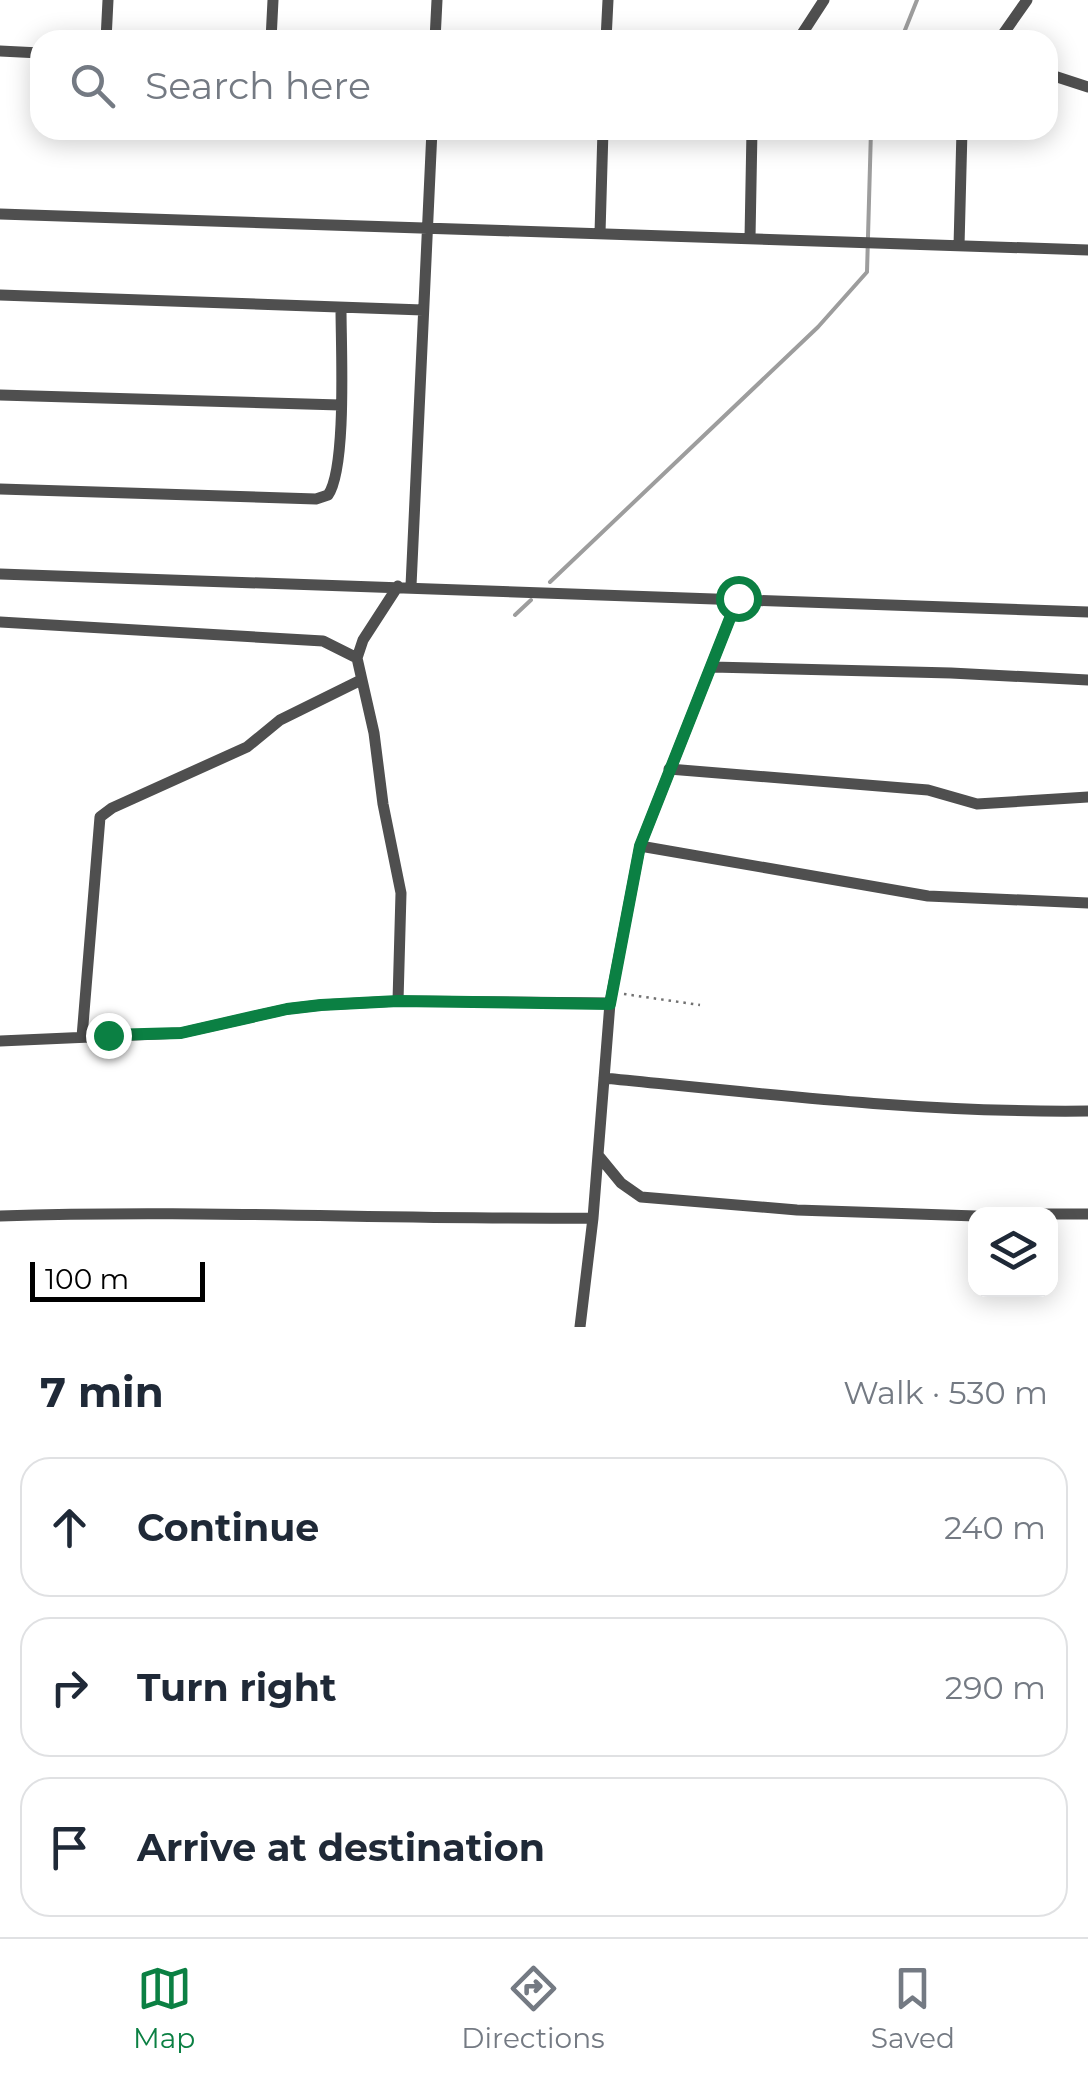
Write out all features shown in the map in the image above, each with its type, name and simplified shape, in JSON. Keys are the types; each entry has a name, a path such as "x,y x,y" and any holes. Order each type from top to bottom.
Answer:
{"street":[{"path":"106,30 108,0"},
{"path":"272,30 273,0"},
{"path":"436,30 437,0"},
{"path":"606,30 608,0"},
{"path":"1007,30 1027,0"},
{"path":"803,30 817,2"},
{"path":"0,51 30,52"},
{"path":"1058,77 1088,86"},
{"path":"398,1001 401,893 357,658 363,640 404,586 430,228 432,140"},
{"path":"600,233 603,140"},
{"path":"750,238 752,140"},
{"path":"959,246 962,140"},
{"path":"0,214 1088,250"},
{"path":"0,296 423,310"},
{"path":"0,490 322,498 332,491 335,479 341,309"},
{"path":"0,395 340,405"},
{"path":"0,574 1088,612"},
{"path":"580,1327 611,998 640,846 738,598"},
{"path":"0,622 323,641 357,658"},
{"path":"712,667 1088,680"},
{"path":"82,1036 100,817 247,747 280,720 361,680"},
{"path":"669,769 936,791 977,804 1088,797"},
{"path":"640,846 928,896 1088,903"},
{"path":"0,1041 181,1033 287,1009 398,1001 611,998"},
{"path":"604,1078 1004,1110 1088,1110"},
{"path":"598,1155 621,1183 641,1197 816,1211 968,1216"},
{"path":"0,1216 82,1213 460,1220 593,1218"},
{"path":"1058,1214 1088,1214"}],"path":[{"path":"611,998 700,1005"}],"waterway":[{"path":"905,30 917,0"},
{"path":"550,582 818,327 867,272 871,140"},
{"path":"515,615 531,600"}],"route":[{"path":"108,1035 181,1033 321,1005 398,1001 610,1004 640,846 738,598"}]}
